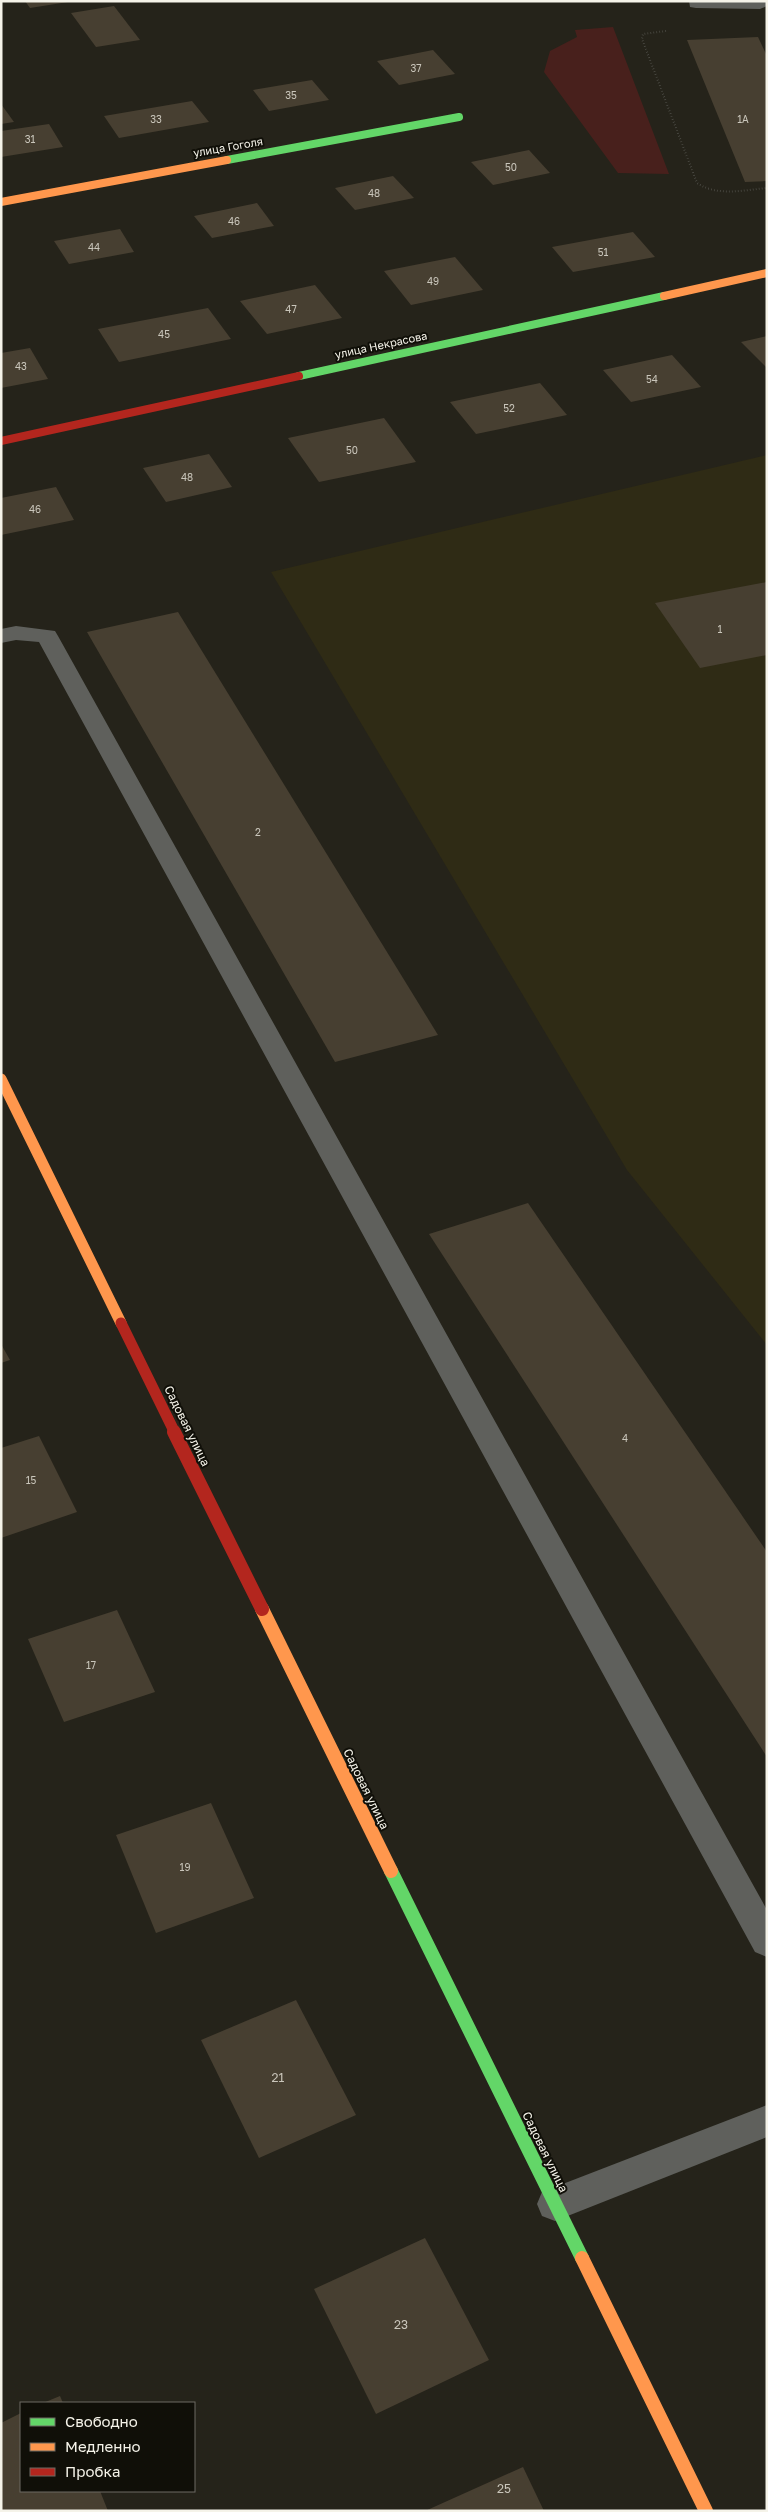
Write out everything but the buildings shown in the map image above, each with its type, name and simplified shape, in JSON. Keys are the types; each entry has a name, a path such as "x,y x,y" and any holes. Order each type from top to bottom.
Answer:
{"street":[{"name":"улица Гоголя","path":"1,202 459,117"},
{"name":"улица Некрасова","path":"1,441 767,272"},
{"name":"Садовая улица","path":"1,1080 706,2511"}],"lane":[{"path":"696,3 765,8"},
{"path":"1,636 16,633 48,636 767,1942"},
{"path":"555,2204 767,2121"}],"path":[{"path":"672,30 643,34 642,39 698,183 703,188 717,191 767,188"}],"shaded area":[{"path":"613,27 669,174 618,173 544,72 550,51 577,37 575,30"},
{"path":"767,455 767,1345 627,1170 271,572"}],"traffic: fast":[{"path":"227,160 459,117"},
{"path":"299,376 664,296"},
{"path":"391,1871 582,2258"}],"traffic: slow":[{"path":"1,202 227,160"},
{"path":"664,296 767,273"},
{"path":"1,1079 121,1323"},
{"path":"262,1609 391,1871"},
{"path":"582,2258 706,2511"}],"traffic: jam":[{"path":"1,441 299,376"},
{"path":"121,1323 262,1609"}]}
